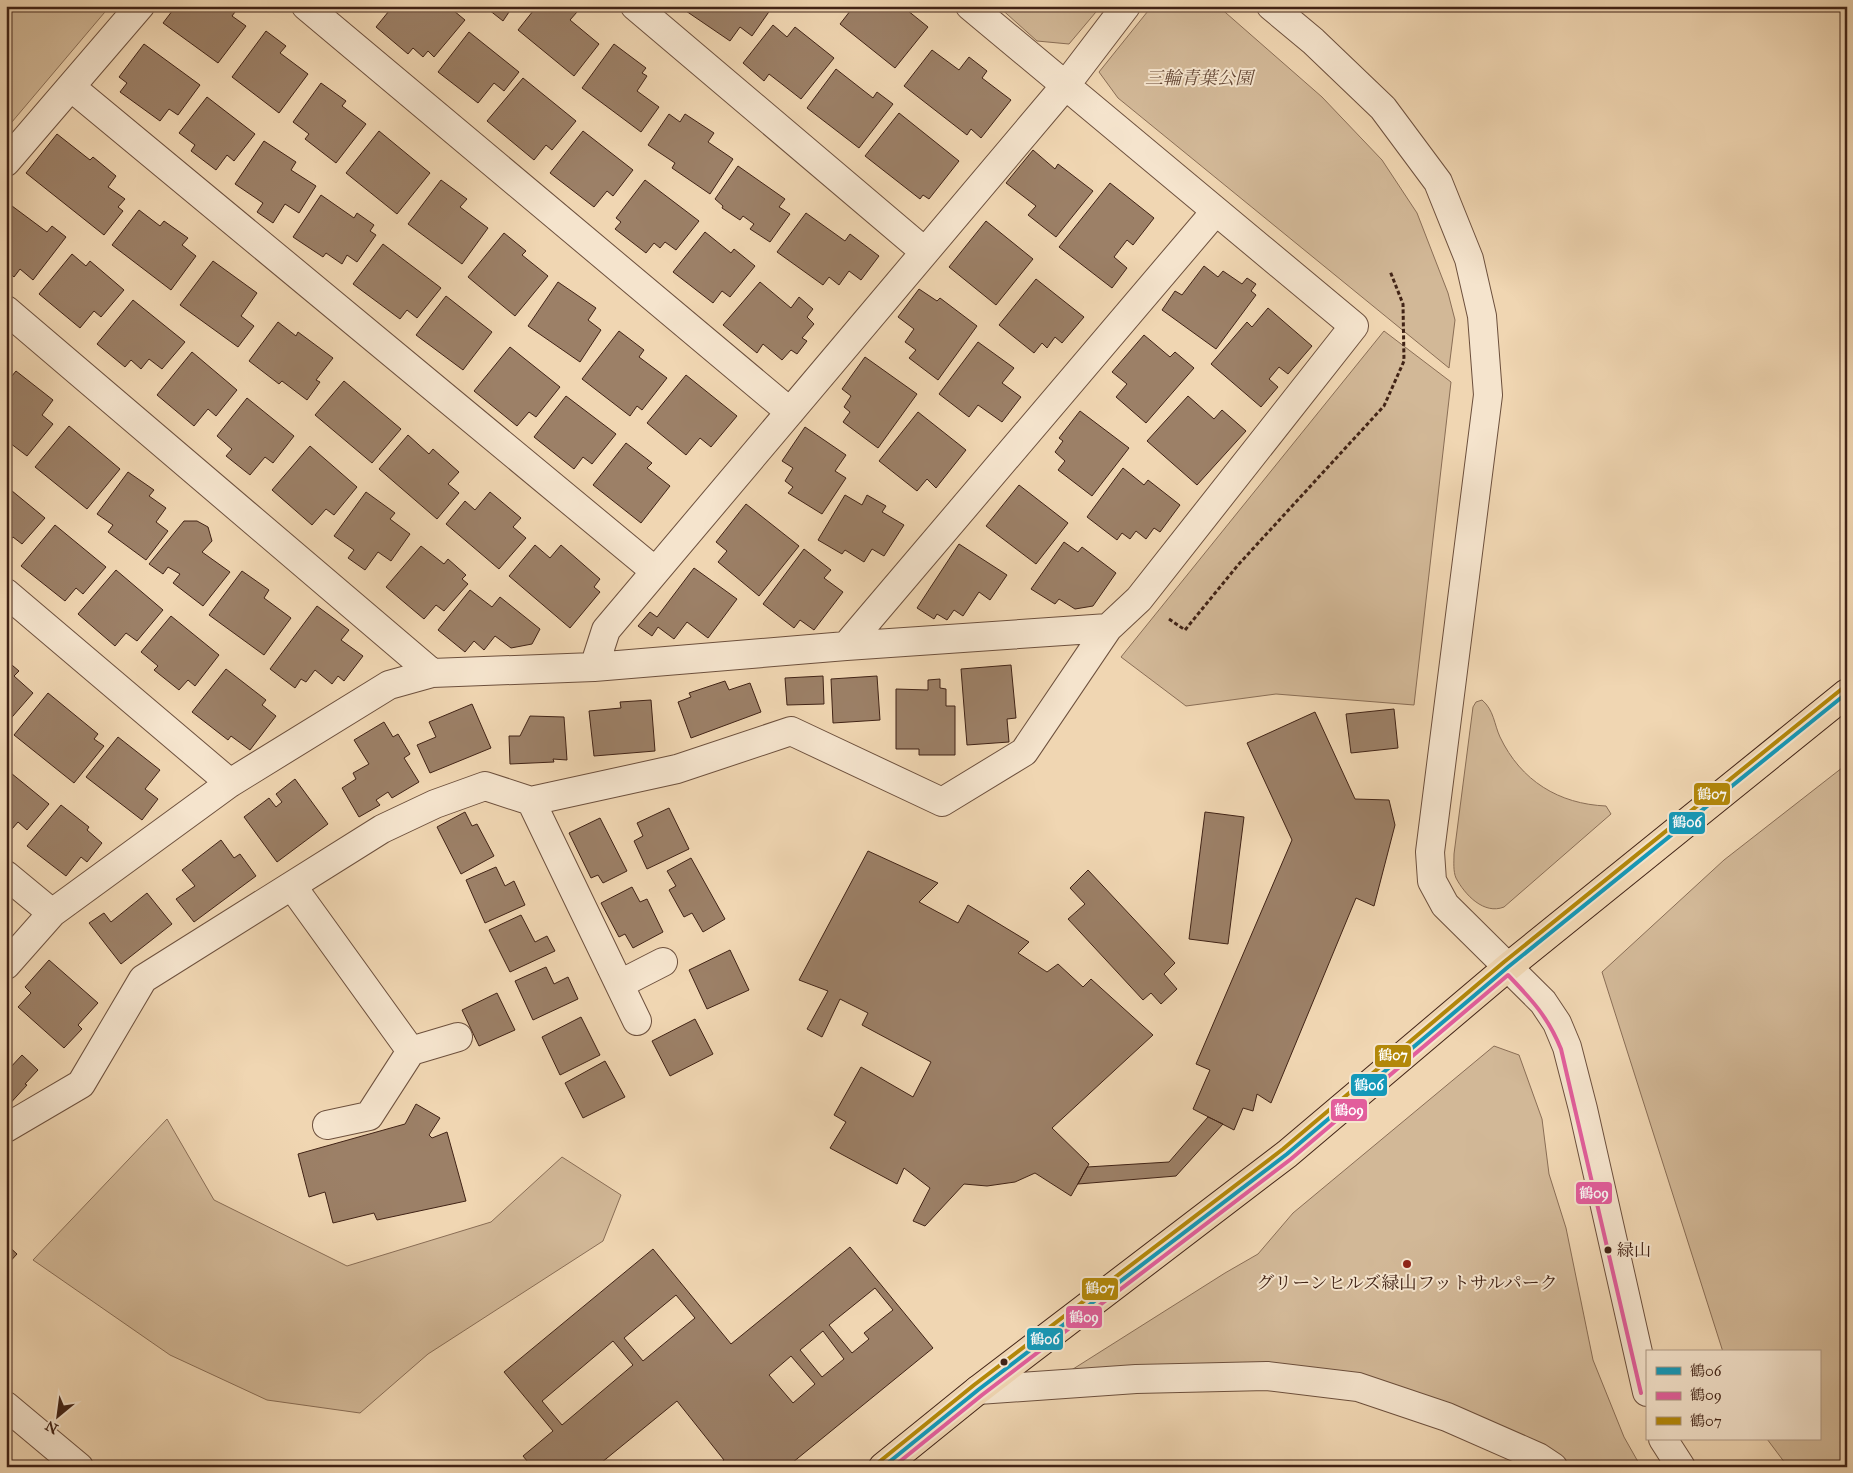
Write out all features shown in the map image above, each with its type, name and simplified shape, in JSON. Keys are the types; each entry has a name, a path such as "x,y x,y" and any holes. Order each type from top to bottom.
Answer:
{"main road":[{"path":"883,1467 978,1390 1287,1154 1508,968 1847,693"}],"street":[{"path":"6,162 140,6"},
{"path":"306,6 790,412"},
{"path":"635,6 924,252"},
{"path":"6,1128 81,1084 143,979 382,829 435,804 485,786 531,801 677,769 791,731 942,802 1024,752 1108,628 1140,600 1354,326 970,6"},
{"path":"594,667 606,630 1065,86 1126,6"},
{"path":"1271,6 1313,41 1383,108 1438,182 1469,259 1482,316 1488,395 1430,852 1432,881 1445,905 1542,1002 1557,1023 1567,1047 1583,1109 1646,1388"},
{"path":"71,87 655,571"},
{"path":"846,646 1215,212"},
{"path":"6,310 432,674"},
{"path":"6,593 230,783"},
{"path":"6,965 52,913 230,783 389,685 432,674 594,667 846,646 1108,628"},
{"path":"531,801 637,1021"},
{"path":"6,875 52,913"},
{"path":"292,886 412,1052"},
{"path":"620,984 663,962"},
{"path":"327,1125 369,1116 412,1052 458,1037"},
{"path":"978,1390 1136,1379 1267,1376 1358,1387 1447,1417 1538,1457 1553,1467"},
{"path":"6,1406 79,1467"},
{"path":"1664,1440 1681,1467"}],"path":[{"path":"1140,600 1185,630 1238,565 1384,406 1404,361 1403,304 1390,271"}],"green space":[{"path":"6,6 110,6 6,129"},
{"path":"998,6 1101,6 1069,44 1037,41"},
{"name":"三輪青葉公園","path":"1152,6 1218,6 1322,97 1382,160 1417,213 1448,293 1455,320 1449,368 1118,98 1099,72"},
{"path":"1384,331 1451,382 1414,705 1276,694 1186,706 1121,657"},
{"path":"1482,700 1491,713 1500,737 1509,753 1530,778 1557,795 1573,801 1606,806 1611,814 1504,907 1497,909 1482,906 1470,897 1456,878 1454,869 1454,854 1473,707 1476,702"},
{"path":"1847,764 1847,1467 1788,1467 1768,1440 1820,1440 1820,1350 1722,1350 1602,972 1724,860"},
{"name":"グリーンヒルズ緑山フットサルパーク","path":"1494,1046 1519,1055 1542,1119 1549,1174 1566,1228 1593,1360 1624,1437 1641,1467 1568,1467 1543,1451 1386,1390 1062,1376 1258,1254 1293,1213"},
{"path":"167,1119 214,1200 347,1266 491,1222 562,1157 621,1195 603,1241 428,1354 360,1413 267,1400 170,1355 33,1260"}],"building":[{"path":"176,6 235,6 238,8 232,16 246,26 218,63 163,23"},
{"path":"393,6 448,6 465,20 434,57 428,51 423,57 413,48 408,54 376,27"},
{"path":"484,6 513,6 503,21"},
{"path":"537,6 570,6 577,12 570,20 599,44 574,76 518,30"},
{"path":"689,6 773,6 752,36 740,27 730,41 686,11"},
{"path":"819,6 829,6 825,11"},
{"path":"854,6 902,6 928,27 895,68 840,24"},
{"path":"773,25 787,37 795,27 834,58 801,99 769,74 764,81 743,63"},
{"path":"266,31 286,46 280,53 308,74 279,113 232,77"},
{"path":"469,32 519,72 504,91 494,83 478,103 438,72"},
{"path":"144,44 200,85 178,115 169,109 160,121 120,92 127,83 119,77"},
{"path":"614,44 646,68 642,73 647,76 637,91 659,107 641,132 582,88"},
{"path":"932,50 959,70 969,57 987,71 982,78 1011,100 981,138 971,129 967,135 904,86"},
{"path":"836,69 873,98 877,92 893,104 859,148 807,108"},
{"path":"523,78 576,121 552,150 546,145 534,160 487,121"},
{"path":"321,83 346,101 342,106 366,124 336,163 305,139 309,134 293,122"},
{"path":"207,97 255,134 234,161 227,155 216,170 191,151 195,145 179,133"},
{"path":"899,113 959,161 929,199 923,195 920,199 865,156"},
{"path":"669,114 680,122 685,114 714,133 708,142 733,159 710,194 672,168 675,163 648,145"},
{"path":"379,131 430,173 397,214 346,173"},
{"path":"583,131 633,170 613,196 607,191 594,207 550,173"},
{"path":"57,134 90,160 93,157 116,176 108,187 125,199 118,207 123,211 104,235 26,173"},
{"path":"264,141 296,162 291,170 316,186 299,213 285,204 273,223 257,212 263,203 235,184"},
{"path":"1033,150 1055,169 1058,164 1093,191 1056,237 1028,215 1036,206 1006,183"},
{"path":"738,166 785,199 779,207 790,214 770,242 750,229 754,224 743,216 740,220 722,208 723,206 715,199"},
{"path":"441,180 467,199 460,207 488,228 462,264 408,224"},
{"path":"645,180 699,221 676,250 665,242 660,248 654,243 646,253 615,229 621,222 616,218"},
{"path":"1110,183 1154,218 1133,245 1127,240 1114,257 1127,268 1112,288 1059,247"},
{"path":"321,195 354,218 357,213 374,225 370,231 376,235 357,262 347,255 342,264 326,253 323,257 293,237"},
{"path":"8,203 47,232 52,226 66,237 33,280 20,269 14,277 6,270 6,206"},
{"path":"139,210 160,226 164,221 188,238 182,245 196,256 171,290 112,245"},
{"path":"806,213 845,241 850,234 879,256 861,280 849,271 839,285 829,277 823,285 777,252"},
{"path":"986,221 1033,259 996,305 949,267"},
{"path":"705,232 731,253 734,249 755,266 730,297 722,291 713,303 673,272"},
{"path":"504,233 526,251 522,255 548,276 515,316 468,277"},
{"path":"383,244 441,288 417,318 407,310 400,319 353,284"},
{"path":"72,254 86,266 90,261 124,290 101,317 94,311 80,328 39,294"},
{"path":"213,261 257,293 241,316 254,326 238,347 180,305"},
{"path":"1204,266 1218,277 1223,271 1242,284 1247,278 1256,284 1251,291 1256,295 1216,349 1162,310 1175,291 1182,295"},
{"path":"1036,279 1084,317 1062,343 1055,337 1047,348 1042,343 1034,353 999,325"},
{"path":"558,282 596,308 588,320 601,330 580,362 528,326"},
{"path":"760,282 791,308 799,297 813,309 807,317 814,324 802,338 807,341 797,354 791,350 782,360 763,344 757,353 723,325"},
{"path":"919,289 937,301 940,298 977,326 938,380 909,358 916,350 905,342 914,329 898,317"},
{"path":"446,296 492,332 463,370 416,335"},
{"path":"133,300 185,342 162,369 149,359 141,369 131,360 125,367 97,344"},
{"path":"1268,308 1312,346 1288,374 1279,367 1269,379 1278,387 1261,407 1211,364 1247,322 1252,327"},
{"path":"278,322 296,336 298,332 333,358 316,380 320,382 307,400 282,381 279,384 249,361"},
{"path":"619,331 644,350 639,357 667,378 642,410 637,406 630,416 582,379"},
{"path":"1144,335 1170,357 1175,352 1194,368 1146,423 1116,397 1127,384 1112,372"},
{"path":"978,342 1014,368 1002,383 1021,397 1002,422 978,405 969,417 939,394"},
{"path":"510,347 560,387 536,417 529,412 517,426 474,391"},
{"path":"192,352 237,390 216,416 208,409 194,426 157,395"},
{"path":"865,357 917,394 878,448 843,422 850,412 844,407 851,396 842,389"},
{"path":"16,371 53,400 42,415 53,424 27,456 6,440 6,383"},
{"path":"686,375 737,416 711,447 700,438 686,455 647,423"},
{"path":"344,381 401,429 372,463 315,415"},
{"path":"566,396 616,434 592,464 583,457 574,469 534,437"},
{"path":"1188,396 1214,419 1222,410 1246,431 1197,485 1147,441"},
{"path":"247,398 294,436 273,463 265,457 250,475 226,456 232,449 217,436"},
{"path":"1080,411 1129,448 1092,496 1058,470 1065,461 1055,452 1063,441 1059,438"},
{"path":"918,412 966,450 936,488 927,479 917,491 879,461"},
{"path":"69,426 120,469 87,509 35,467"},
{"path":"805,427 846,455 835,471 846,478 822,514 788,493 793,487 785,481 793,468 782,461"},
{"path":"408,435 429,454 433,449 459,472 448,484 459,493 437,519 379,469"},
{"path":"626,443 652,463 647,468 670,486 641,523 593,485"},
{"path":"310,446 357,487 334,515 326,509 312,525 272,490"},
{"path":"1123,468 1144,485 1148,480 1180,505 1160,532 1154,528 1146,539 1136,531 1130,539 1122,533 1117,540 1087,517"},
{"path":"128,472 154,490 149,496 166,508 156,522 168,531 146,560 108,532 113,525 97,514"},
{"path":"1019,485 1068,523 1036,564 986,526"},
{"path":"6,486 45,518 22,544 13,537 6,545"},
{"path":"366,492 395,513 390,519 410,534 391,561 378,552 365,570 348,558 354,550 334,536"},
{"path":"490,492 521,518 513,527 526,538 499,569 446,524 465,501 475,510"},
{"path":"845,495 862,505 867,495 886,506 882,512 904,525 884,556 872,549 864,562 845,550 842,554 818,540"},
{"path":"746,504 799,546 759,596 718,562 727,551 716,542"},
{"path":"184,521 197,521 208,527 212,541 202,552 230,572 203,606 173,583 180,574 168,567 163,574 149,564"},
{"path":"55,525 106,567 83,594 76,588 65,601 21,566"},
{"path":"1064,542 1078,552 1082,547 1116,573 1093,606 1075,609 1059,599 1055,604 1031,589"},
{"path":"959,544 1007,575 990,600 979,592 963,616 954,610 947,620 937,614 934,619 917,608"},
{"path":"535,545 550,558 561,545 600,579 594,587 600,592 570,628 509,576"},
{"path":"421,546 444,564 448,559 466,575 462,579 468,584 444,611 436,605 424,619 386,587"},
{"path":"804,549 831,570 824,578 843,592 814,630 800,620 794,628 763,604"},
{"path":"694,568 737,599 708,638 687,622 674,639 658,627 652,636 638,626 650,612 657,617"},
{"path":"116,570 163,610 137,641 126,633 115,646 78,614"},
{"path":"242,571 269,590 264,598 291,618 264,655 209,615"},
{"path":"470,590 492,607 500,597 540,629 532,644 511,648 495,636 484,650 474,641 465,652 438,630"},
{"path":"317,606 349,630 341,640 363,656 344,681 338,676 332,684 315,670 306,682 301,679 295,688 270,669"},
{"path":"171,616 219,655 195,686 188,680 179,690 154,670 158,666 141,652"},
{"path":"6,660 19,671 14,676 33,693 6,724"},
{"path":"1011,665 1016,718 1007,719 1009,742 967,745 961,669"},
{"path":"226,669 266,700 262,705 276,716 250,750 231,736 228,740 192,712"},
{"path":"823,676 824,704 787,705 785,678"},
{"path":"877,676 880,720 833,723 831,679"},
{"path":"940,679 940,688 946,689 946,706 955,706 955,755 919,755 919,749 896,749 896,689 928,690 928,680"},
{"path":"725,681 729,690 750,683 761,712 691,738 678,702 691,697 689,693"},
{"path":"48,693 98,734 94,739 104,746 74,783 14,735"},
{"path":"651,700 655,751 594,756 589,711 621,708 620,702"},
{"path":"472,704 491,748 430,773 417,745 436,737 429,722"},
{"path":"1394,709 1398,748 1351,753 1346,714"},
{"path":"1315,712 1355,799 1389,800 1395,825 1374,906 1356,898 1271,1103 1257,1094 1253,1111 1243,1108 1234,1130 1193,1109 1210,1070 1196,1064 1292,840 1247,743"},
{"path":"530,716 564,717 567,760 553,759 554,762 510,764 509,736 520,736"},
{"path":"384,722 393,737 398,734 410,754 404,758 419,782 392,798 388,792 376,800 380,805 359,817 342,788 356,779 353,773 369,764 354,740"},
{"path":"118,737 160,770 145,789 158,799 142,820 86,777"},
{"path":"6,769 49,804 27,830 18,822 6,836"},
{"path":"295,779 328,824 277,862 244,817 269,798 276,807 282,802 276,794"},
{"path":"61,805 89,827 87,830 102,843 87,862 81,857 66,876 27,846"},
{"path":"669,808 689,849 647,869 634,841 643,836 637,823"},
{"path":"465,812 472,826 477,824 494,856 461,874 437,827"},
{"path":"1205,812 1244,817 1228,944 1189,939"},
{"path":"600,818 627,871 603,883 598,875 591,878 569,833"},
{"path":"221,840 234,858 240,854 256,876 194,922 176,899 195,886 182,870"},
{"path":"868,851 938,883 919,902 958,923 968,905 1029,942 1018,953 1047,972 1058,964 1083,987 1091,979 1153,1035 1052,1128 1089,1164 1071,1196 1035,1173 1015,1182 987,1186 964,1184 925,1226 913,1221 930,1188 904,1168 897,1184 830,1148 846,1122 834,1115 861,1067 913,1097 931,1062 862,1025 868,1013 840,999 822,1037 807,1029 828,991 799,980"},
{"path":"691,858 725,919 703,932 692,913 684,917 669,890 676,886 667,871"},
{"path":"496,867 505,886 514,881 525,905 485,923 466,880"},
{"path":"1088,870 1175,963 1164,974 1177,989 1161,1004 1151,993 1143,1000 1068,919 1085,904 1070,888"},
{"path":"632,887 640,902 647,899 663,932 633,948 625,934 619,937 601,903"},
{"path":"147,893 172,924 121,964 89,923 104,913 111,922"},
{"path":"521,915 535,942 547,936 555,951 510,972 489,930"},
{"path":"730,950 749,990 707,1009 689,970"},
{"path":"49,960 98,1003 78,1025 82,1029 64,1048 18,1007 31,993 25,987"},
{"path":"546,967 554,984 568,977 578,999 533,1020 515,981"},
{"path":"497,993 515,1030 479,1046 462,1010"},
{"path":"581,1017 600,1055 560,1075 542,1037"},
{"path":"695,1019 713,1054 670,1076 652,1041"},
{"path":"22,1055 38,1070 6,1108 6,1069 8,1070"},
{"path":"605,1061 625,1097 583,1118 565,1083"},
{"path":"416,1104 440,1118 429,1135 432,1138 447,1132 466,1201 377,1220 374,1213 333,1223 325,1192 309,1197 298,1154 405,1124"},
{"path":"1208,1117 1223,1124 1176,1176 1078,1184 1087,1167 1169,1162"},
{"path":"6,1244 17,1254 6,1266"},
{"path":"850,1247 933,1348 787,1467 716,1467 724,1460 677,1401 596,1467 532,1467 523,1456 553,1431 504,1372 653,1249 731,1344","holes":["875,1288 893,1310 864,1333 869,1339 852,1353 829,1325","676,1295 695,1318 643,1361 624,1338","823,1331 844,1359 822,1377 800,1350","613,1341 633,1365 562,1425 542,1401","791,1356 815,1384 793,1403 769,1375"]}],"transit line":[{"name":"鶴07","path":"879,1462 974,1385 1283,1149 1504,962 1843,688"},
{"name":"鶴06","path":"883,1467 978,1390 1287,1154 1508,967 1847,693"},
{"name":"鶴09","path":"893,1467 982,1395 1291,1159 1508,975 1539,1009 1551,1027 1561,1049 1641,1393"}],"place":[{"name":"緑山","path":"1608,1250"},
{"name":"グリーンヒルズ緑山フットサルパーク","path":"1407,1264"}]}
